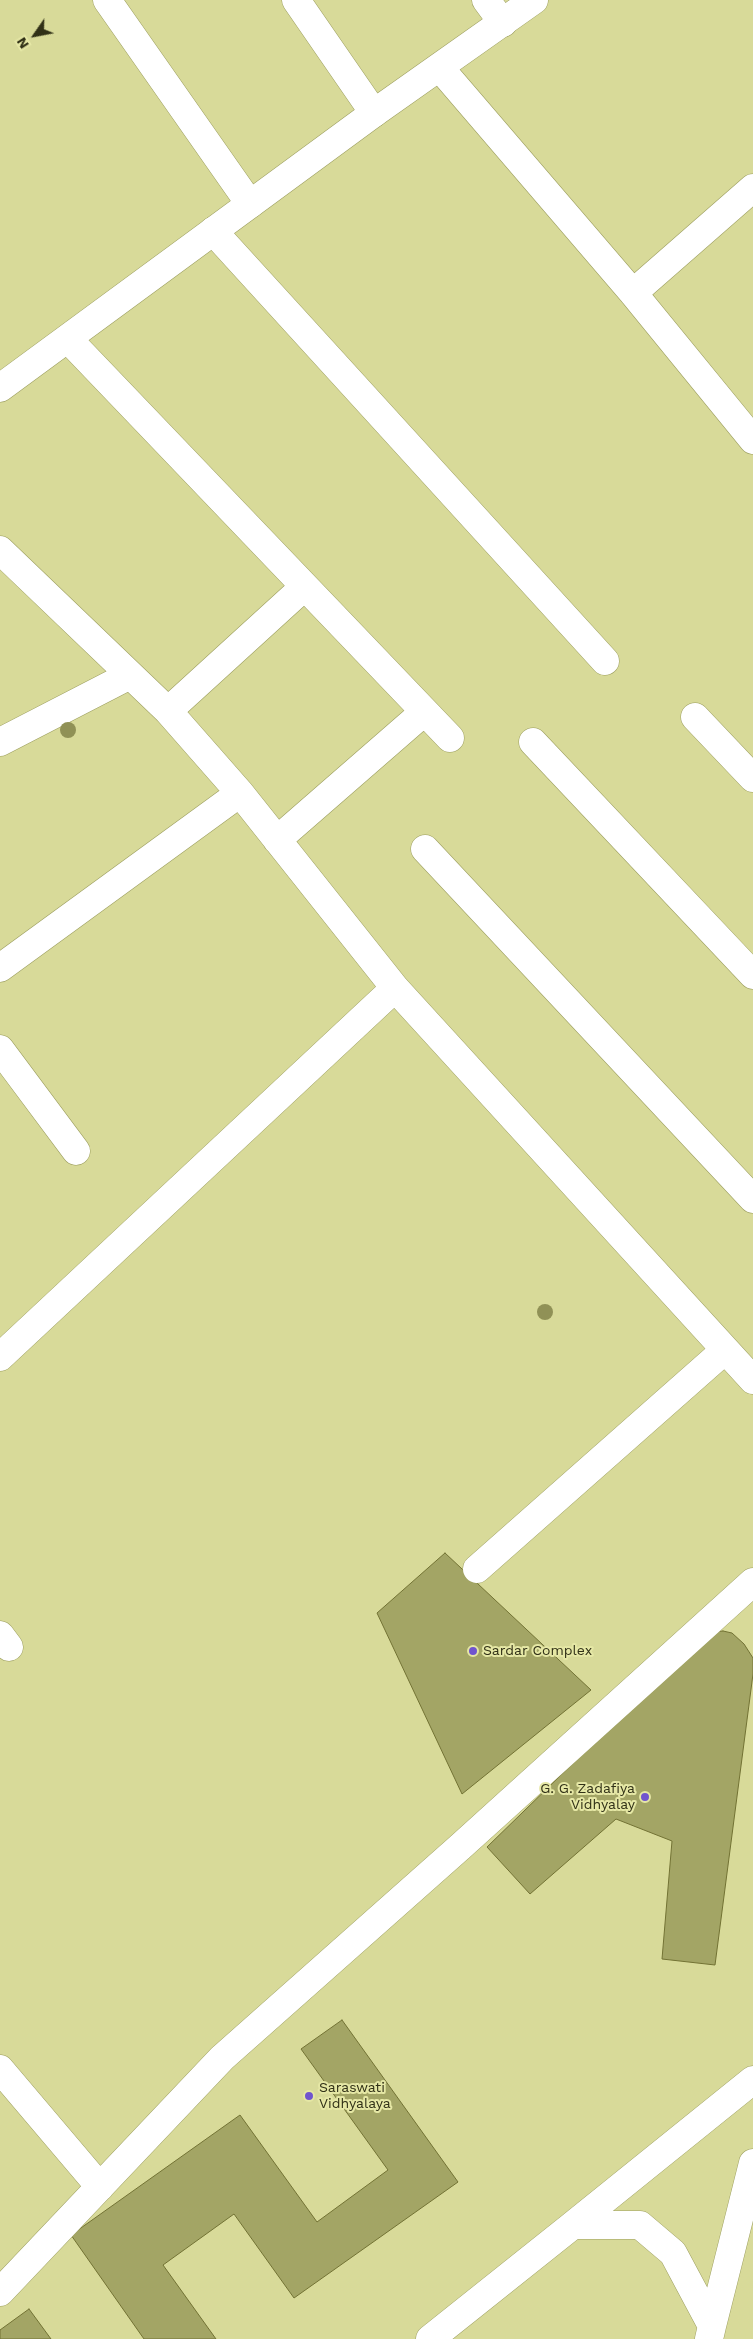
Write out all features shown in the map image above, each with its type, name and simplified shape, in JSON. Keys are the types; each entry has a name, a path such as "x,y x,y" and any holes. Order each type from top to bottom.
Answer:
{"street":[{"path":"107,0 250,204"},
{"path":"296,0 374,113"},
{"path":"486,0 503,23"},
{"path":"0,388 68,340 374,113 534,0"},
{"path":"440,68 633,293 753,440"},
{"path":"633,293 753,188"},
{"path":"213,232 605,661"},
{"path":"68,340 450,738"},
{"path":"0,550 168,711 240,793 395,988 753,1380"},
{"path":"168,711 304,587"},
{"path":"0,742 130,675"},
{"path":"277,840 424,712"},
{"path":"694,718 753,778"},
{"path":"533,742 753,975"},
{"path":"0,968 240,793"},
{"path":"425,850 753,1198"},
{"path":"0,1357 395,988"},
{"path":"0,1049 76,1152"},
{"path":"477,1568 725,1350"},
{"path":"0,2292 222,2058 453,1854 753,1582"},
{"path":"0,2069 100,2187"},
{"path":"430,2339 753,2080"},
{"path":"710,2332 753,2163"},
{"path":"573,2226 640,2225 673,2254 710,2332"}],"building":[{"name":"Sardar Complex","path":"445,1553 591,1690 462,1794 377,1613"},
{"path":"723,1631 732,1633 744,1644 753,1658 753,1674 715,1965 662,1959 672,1841 616,1819 530,1894 487,1847 707,1633"},
{"path":"342,2020 458,2182 294,2298 234,2214 163,2265 216,2339 144,2339 71,2235 240,2115 317,2222 388,2170 301,2049"},
{"path":"29,2309 51,2339 0,2339 0,2330"}],"place":[{"name":"Sardar Complex","path":"473,1651"},
{"name":"G. G. Zadafiya Vidhyalay","path":"645,1797"},
{"name":"Saraswati Vidhyalaya","path":"309,2096"}]}
